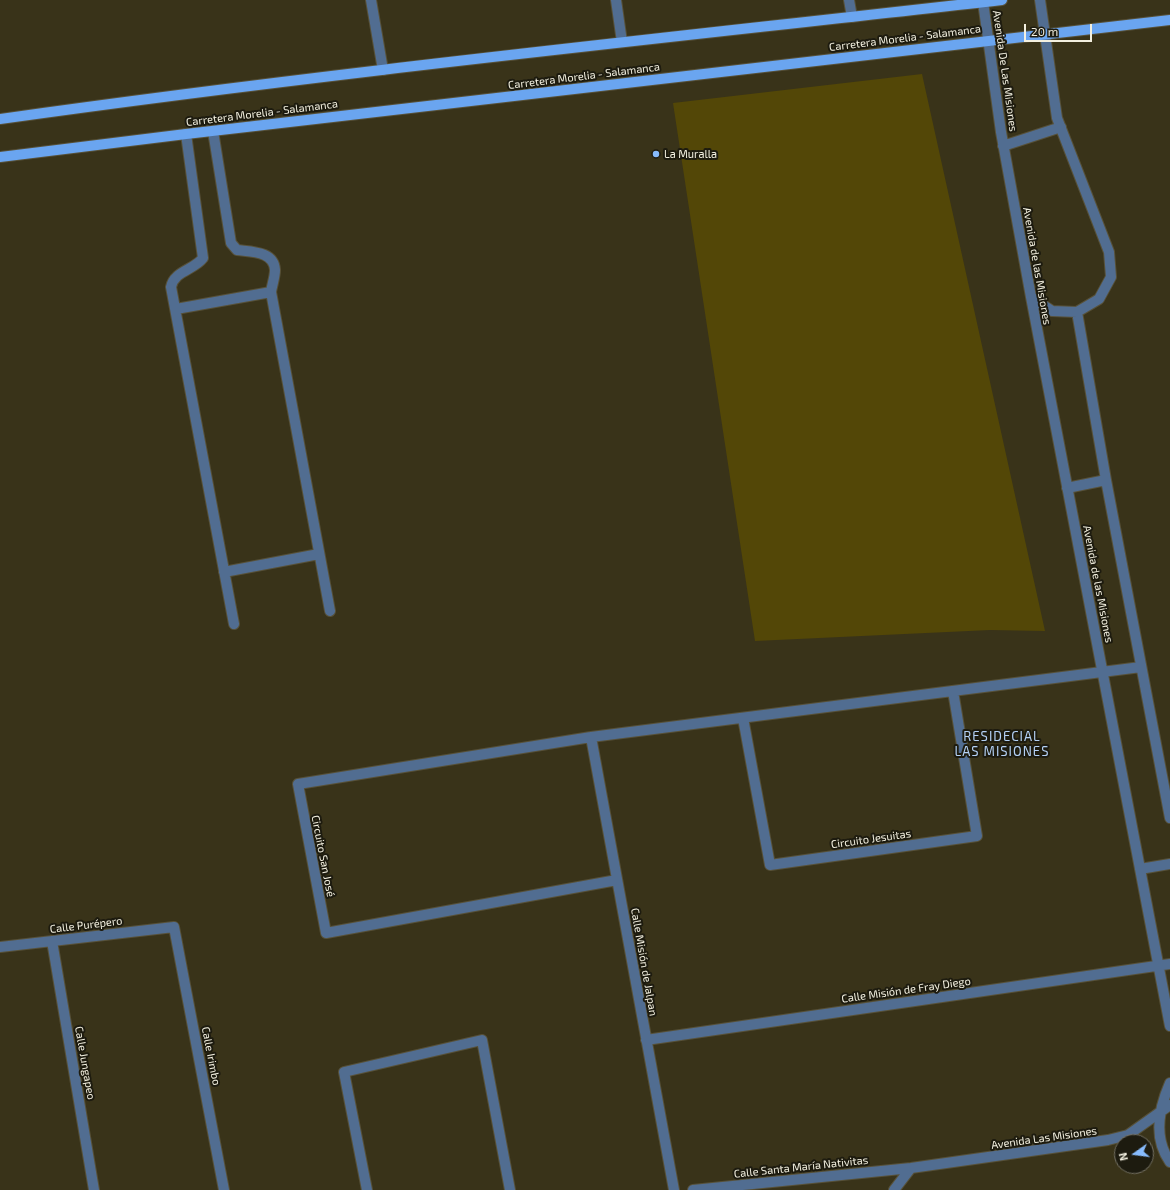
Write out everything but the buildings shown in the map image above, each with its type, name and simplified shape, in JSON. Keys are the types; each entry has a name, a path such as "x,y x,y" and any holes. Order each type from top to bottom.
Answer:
{"main road":[{"path":"0,119 173,95 382,70 1002,0"},
{"name":"Carretera Morelia - Salamanca","path":"0,157 186,134 1170,20"}],"street":[{"path":"371,0 382,70"},
{"path":"616,0 622,42"},
{"path":"849,0 852,17"},
{"path":"1031,297 1052,311 1077,312 1099,299 1111,277 1109,252 1057,118 1040,0"},
{"name":"Avenida De Las Misiones","path":"983,2 1003,146 1060,127"},
{"path":"214,131 231,243 237,250 267,255 271,259 275,269 271,292 330,611"},
{"path":"186,134 203,258 199,264 174,278 171,287 234,624"},
{"name":"Avenida de las Misiones","path":"1003,146 1170,1026"},
{"path":"176,309 271,292"},
{"path":"1077,312 1106,480 1170,818"},
{"path":"1067,488 1106,480"},
{"path":"224,572 319,554"},
{"path":"591,738 1142,667"},
{"name":"Circuito Jesuitas","path":"743,718 770,865 977,836 953,691"},
{"name":"Calle Misión de Jalpan","path":"591,738 674,1190"},
{"name":"Circuito San José","path":"591,738 298,784 326,933 617,880"},
{"path":"1140,869 1170,864"},
{"name":"Calle Purépero","path":"0,947 174,927"},
{"name":"Calle Irimbo","path":"174,927 224,1190"},
{"name":"Calle Jungapeo","path":"52,941 94,1190"},
{"name":"Calle Misión de Fray Diego","path":"646,1040 1170,964"},
{"path":"367,1190 344,1072 482,1040 510,1190"},
{"path":"1170,1083 1159,1114 1159,1130 1162,1145 1170,1162"},
{"name":"Avenida Las Misiones","path":"911,1168 1108,1140 1128,1135 1170,1105"},
{"path":"894,1190 911,1168"},
{"name":"Calle Santa María Nativitas","path":"693,1190 911,1168"}],"shaded area":[{"path":"922,74 1045,631 990,630 755,641 673,103"}],"place":[{"name":"La Muralla","path":"656,154"}],"district":[{"name":"RESIDECIAL LAS MISIONES","path":"1002,744"}]}
